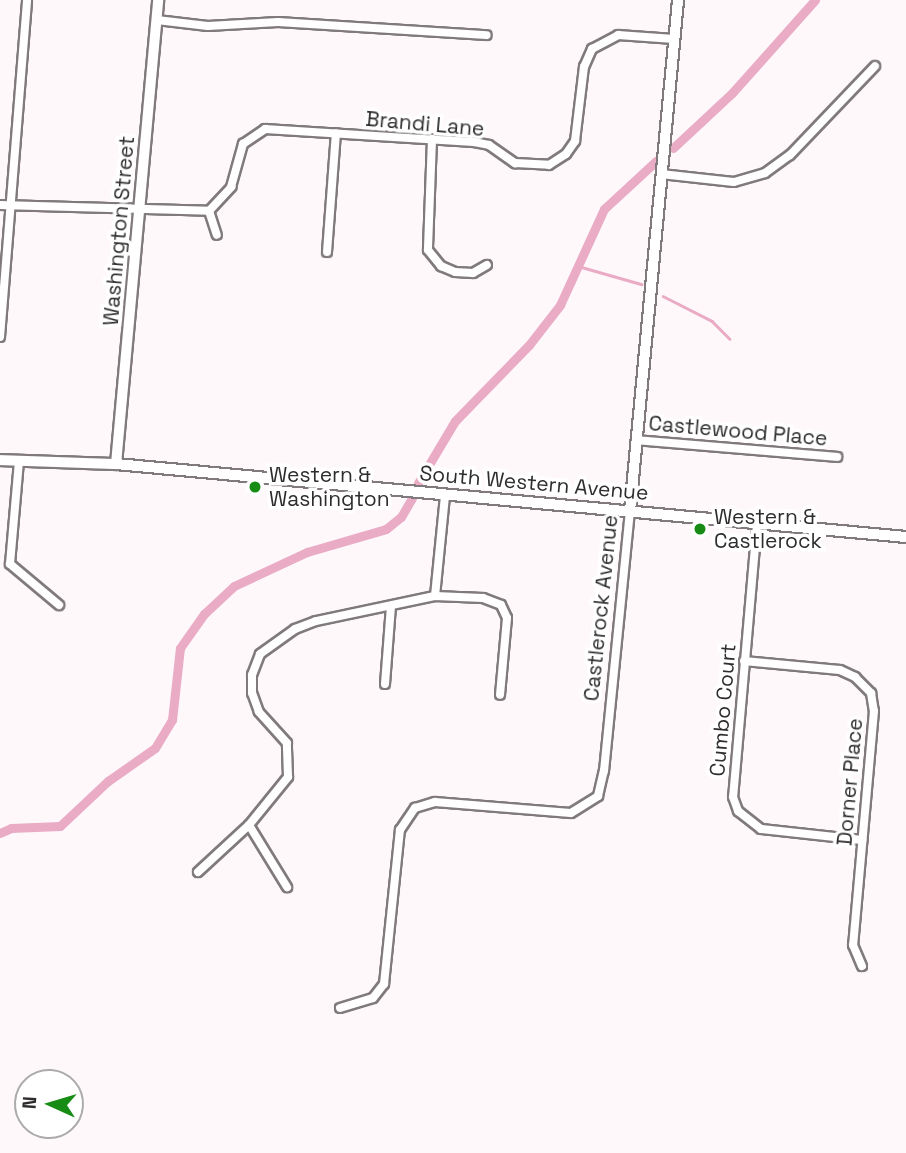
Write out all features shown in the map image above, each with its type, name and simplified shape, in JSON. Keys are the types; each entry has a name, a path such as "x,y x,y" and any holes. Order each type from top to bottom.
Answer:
{"main road":[{"name":"South Western Avenue","path":"0,460 116,464 906,537"}],"street":[{"path":"0,337 4,205 27,0"},
{"name":"Washington Street","path":"116,464 159,0"},
{"name":"Castlerock Avenue","path":"341,1008 373,998 384,984 400,830 415,808 435,802 570,813 598,796 606,761 678,0"},
{"path":"157,20 208,26 278,22 487,35"},
{"name":"Brandi Lane","path":"209,211 231,187 240,148 255,132 275,128 484,144 522,164 555,162 575,141 584,67 592,49 618,35 674,39"},
{"path":"662,174 734,182 765,173 790,155 875,66"},
{"path":"327,252 336,133"},
{"path":"432,139 428,250 441,266 455,272 473,272 487,265"},
{"path":"4,205 209,211 217,235"},
{"name":"Castlewood Place","path":"636,440 837,457"},
{"path":"10,564 19,461"},
{"path":"435,596 445,495"},
{"name":"Cumbo Court","path":"757,524 733,797 738,811 761,829 862,840"},
{"path":"0,564 10,564 59,605"},
{"path":"198,872 248,825 284,785 290,767 287,743 254,702 252,675 260,654 295,629 435,596 483,598 501,605 507,618 500,695"},
{"path":"385,684 391,606"},
{"name":"Dorner Place","path":"744,661 841,670 871,692 874,711 853,945 862,967"},
{"path":"248,825 287,887"}],"waterway":[{"path":"673,148 732,93 815,0"},
{"path":"418,483 455,421 529,345 560,305 604,209 656,161"},
{"path":"578,266 641,284"},
{"path":"663,296 712,321 730,339"},
{"path":"0,833 11,828 60,826 108,781 155,748 172,720 180,648 204,614 234,586 307,552 386,529 401,517 412,498"}],"place":[{"name":"Western & Washington","path":"255,487"},
{"name":"Western & Castlerock","path":"700,529"}]}
